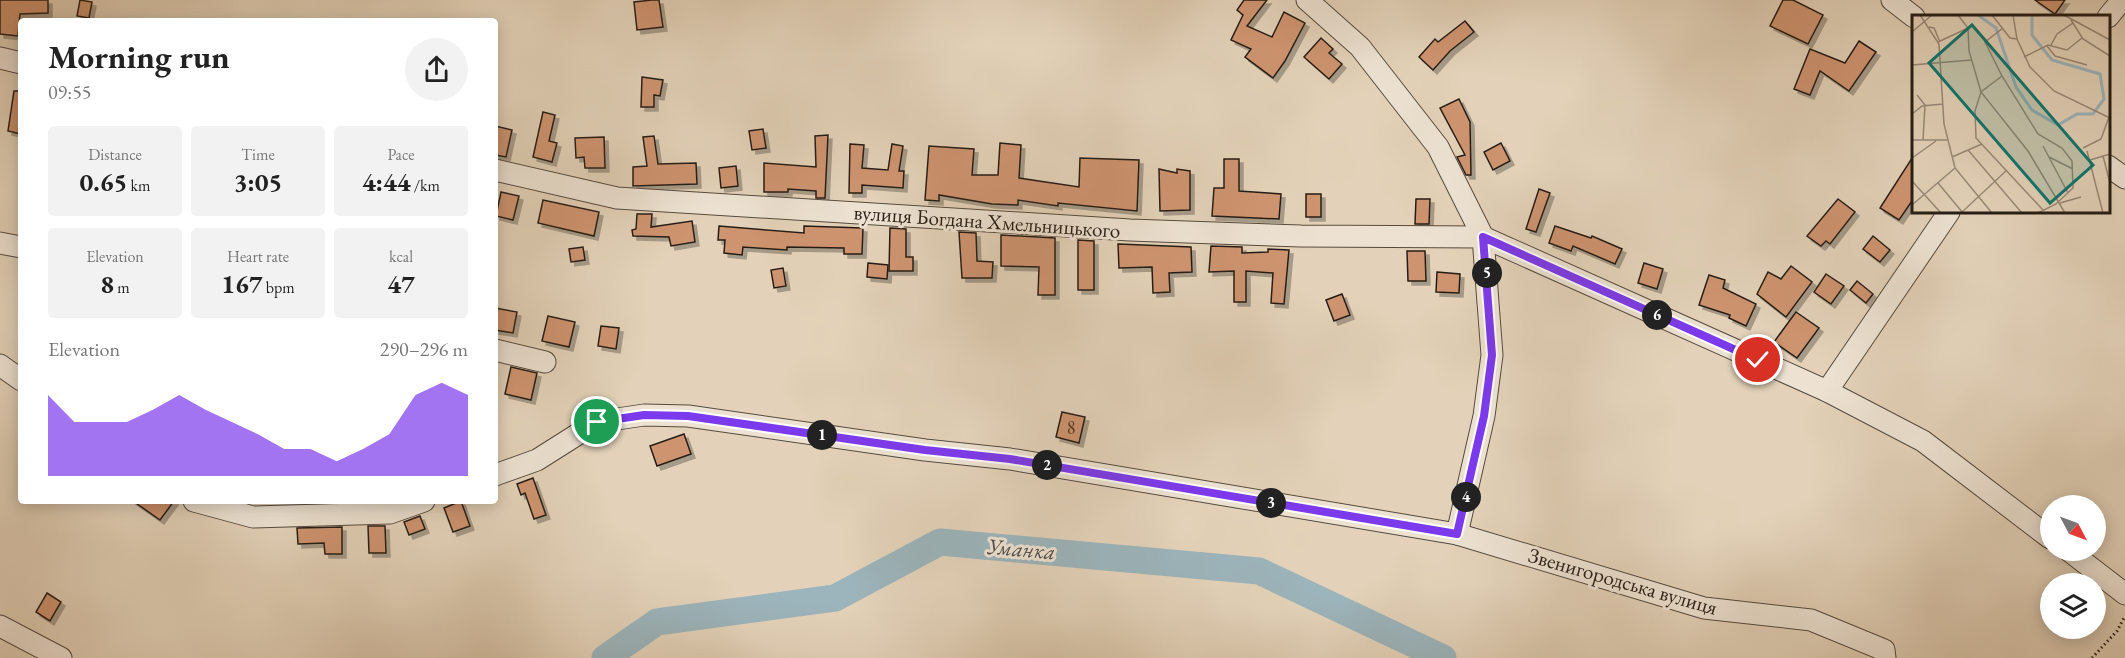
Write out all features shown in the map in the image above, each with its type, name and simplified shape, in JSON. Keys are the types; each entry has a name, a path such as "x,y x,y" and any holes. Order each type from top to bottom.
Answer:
{"street":[{"path":"498,474 537,460 597,422 644,415 688,416 925,450 1010,459 1457,534 1484,416 1492,355 1483,237 1438,147 1360,47 1307,0"},
{"path":"1892,0 1912,15"},
{"path":"2110,16 2122,0"},
{"path":"0,58 18,62"},
{"path":"2110,167 2125,178"},
{"name":"вулиця Богдана Хмельницького","path":"498,171 617,198 1130,230 1301,236 1483,237"},
{"path":"1827,391 1948,213"},
{"path":"1483,237 1827,391 1923,441 2040,530"},
{"path":"0,243 18,246"},
{"path":"498,351 545,362"},
{"path":"0,365 18,378"},
{"path":"205,504 253,517 390,513 416,504"},
{"name":"Звенигородська вулиця","path":"1457,534 1704,608 1811,620 1884,650 1885,658"},
{"path":"2082,561 2125,594"},
{"path":"0,626 61,658"}],"path":[{"path":"2092,658 2117,631 2125,616"}],"building":[{"path":"0,0 48,0 48,13 20,14 18,36 0,34"},
{"path":"80,0 92,2 89,18 77,16"},
{"path":"659,0 663,27 637,30 634,2"},
{"path":"1244,0 1267,0 1247,26 1272,37 1284,12 1305,23 1285,61 1273,78 1245,57 1251,49 1231,40 1243,15 1237,10"},
{"path":"1783,0 1793,0 1823,15 1808,44 1770,26"},
{"path":"2035,0 2065,0 2055,14"},
{"path":"1465,21 1474,32 1450,51 1433,70 1419,57 1435,39 1438,42"},
{"path":"1321,38 1333,49 1329,53 1342,64 1329,79 1304,57"},
{"path":"1859,41 1876,52 1849,91 1820,71 1810,95 1794,89 1810,49 1845,63"},
{"path":"642,77 663,80 660,96 654,95 654,107 641,107"},
{"path":"14,91 18,91 18,133 8,131"},
{"path":"1459,99 1470,122 1471,175 1466,175 1457,157 1465,155 1440,108"},
{"path":"543,112 555,115 549,141 557,143 552,162 533,157"},
{"path":"498,127 512,130 506,157 498,156"},
{"path":"763,129 766,148 752,150 749,131"},
{"path":"828,135 825,198 816,198 816,191 788,189 788,192 764,192 764,163 816,167 815,136"},
{"path":"654,136 658,164 696,163 697,184 633,186 633,167 647,166 643,137"},
{"path":"604,137 605,168 585,168 584,157 576,158 575,138"},
{"path":"1000,143 1021,145 1019,178 1079,187 1080,158 1139,160 1137,211 1058,203 1058,206 1018,200 1018,205 992,204 939,195 939,201 925,200 929,146 974,149 972,175 998,175"},
{"path":"1501,143 1510,161 1493,170 1484,152"},
{"path":"850,144 864,145 862,168 888,170 892,144 903,146 899,171 904,171 903,188 862,185 862,193 849,193"},
{"path":"1912,158 1912,201 1899,220 1880,208"},
{"path":"1224,159 1239,159 1239,191 1281,194 1279,219 1212,216 1214,188 1224,188"},
{"path":"736,166 738,186 721,188 719,168"},
{"path":"1159,169 1177,173 1177,169 1190,171 1190,210 1160,211"},
{"path":"1539,189 1550,193 1536,232 1526,229"},
{"path":"501,192 519,196 513,220 498,216"},
{"path":"1306,194 1321,194 1321,217 1306,217"},
{"path":"1416,199 1430,199 1429,224 1415,224"},
{"path":"1838,199 1855,212 1830,244 1826,241 1821,246 1807,236"},
{"path":"543,200 599,212 594,236 538,223"},
{"path":"637,214 652,214 651,227 692,221 695,242 671,246 669,237 633,236 632,230 636,229"},
{"path":"719,226 804,233 804,226 863,228 862,254 844,254 844,248 787,247 787,250 743,247 742,255 724,253 725,240 718,240"},
{"path":"1555,226 1591,238 1592,236 1622,249 1615,264 1573,246 1571,251 1549,243"},
{"path":"890,228 906,229 906,257 913,257 913,271 889,271"},
{"path":"959,232 976,233 977,261 993,262 992,278 962,278"},
{"path":"1001,235 1055,238 1055,295 1038,295 1039,267 1001,266"},
{"path":"1873,236 1890,250 1880,262 1863,249"},
{"path":"1078,240 1094,241 1094,290 1078,290"},
{"path":"1118,244 1191,247 1192,272 1169,273 1170,292 1153,293 1152,267 1119,268"},
{"path":"1211,246 1242,247 1242,253 1268,252 1268,249 1289,250 1284,304 1271,303 1273,273 1246,271 1246,302 1234,302 1234,271 1209,272"},
{"path":"583,247 585,260 571,262 569,249"},
{"path":"1407,251 1425,251 1426,281 1408,281"},
{"path":"868,263 888,265 887,279 867,277"},
{"path":"1644,263 1663,269 1657,289 1638,283"},
{"path":"1791,266 1812,282 1786,317 1757,294 1768,272 1781,279"},
{"path":"783,268 786,286 774,288 771,270"},
{"path":"1437,272 1460,274 1459,293 1436,292"},
{"path":"1826,274 1844,286 1831,304 1814,292"},
{"path":"1709,275 1725,280 1723,288 1756,304 1746,326 1729,318 1730,315 1699,305"},
{"path":"1857,281 1873,294 1866,303 1850,290"},
{"path":"1342,294 1350,315 1334,321 1326,300"},
{"path":"498,309 517,312 513,333 498,330"},
{"path":"1796,312 1819,328 1797,358 1774,342"},
{"path":"548,316 575,322 569,347 542,341"},
{"path":"601,326 619,328 616,349 598,346"},
{"path":"511,367 537,373 531,400 505,394"},
{"path":"1062,412 1085,417 1079,443 1056,437"},
{"path":"684,434 691,454 657,466 650,446"},
{"path":"533,478 546,515 534,519 525,493 521,495 517,484"},
{"path":"137,504 172,504 160,520"},
{"path":"454,504 462,504 470,526 453,532 444,508"},
{"path":"420,516 425,529 409,535 404,522"},
{"path":"368,526 385,526 386,553 369,553"},
{"path":"342,527 342,554 325,554 324,543 298,544 297,528"},
{"path":"47,593 61,602 50,621 36,612"}],"waterway":[{"name":"Уманка","path":"605,658 657,622 835,598 940,542 1259,571 1443,658"}],"route":[{"path":"597,422 644,415 688,416 925,450 1010,459 1457,534 1484,416 1492,355 1489,287 1483,237 1758,360"}]}
